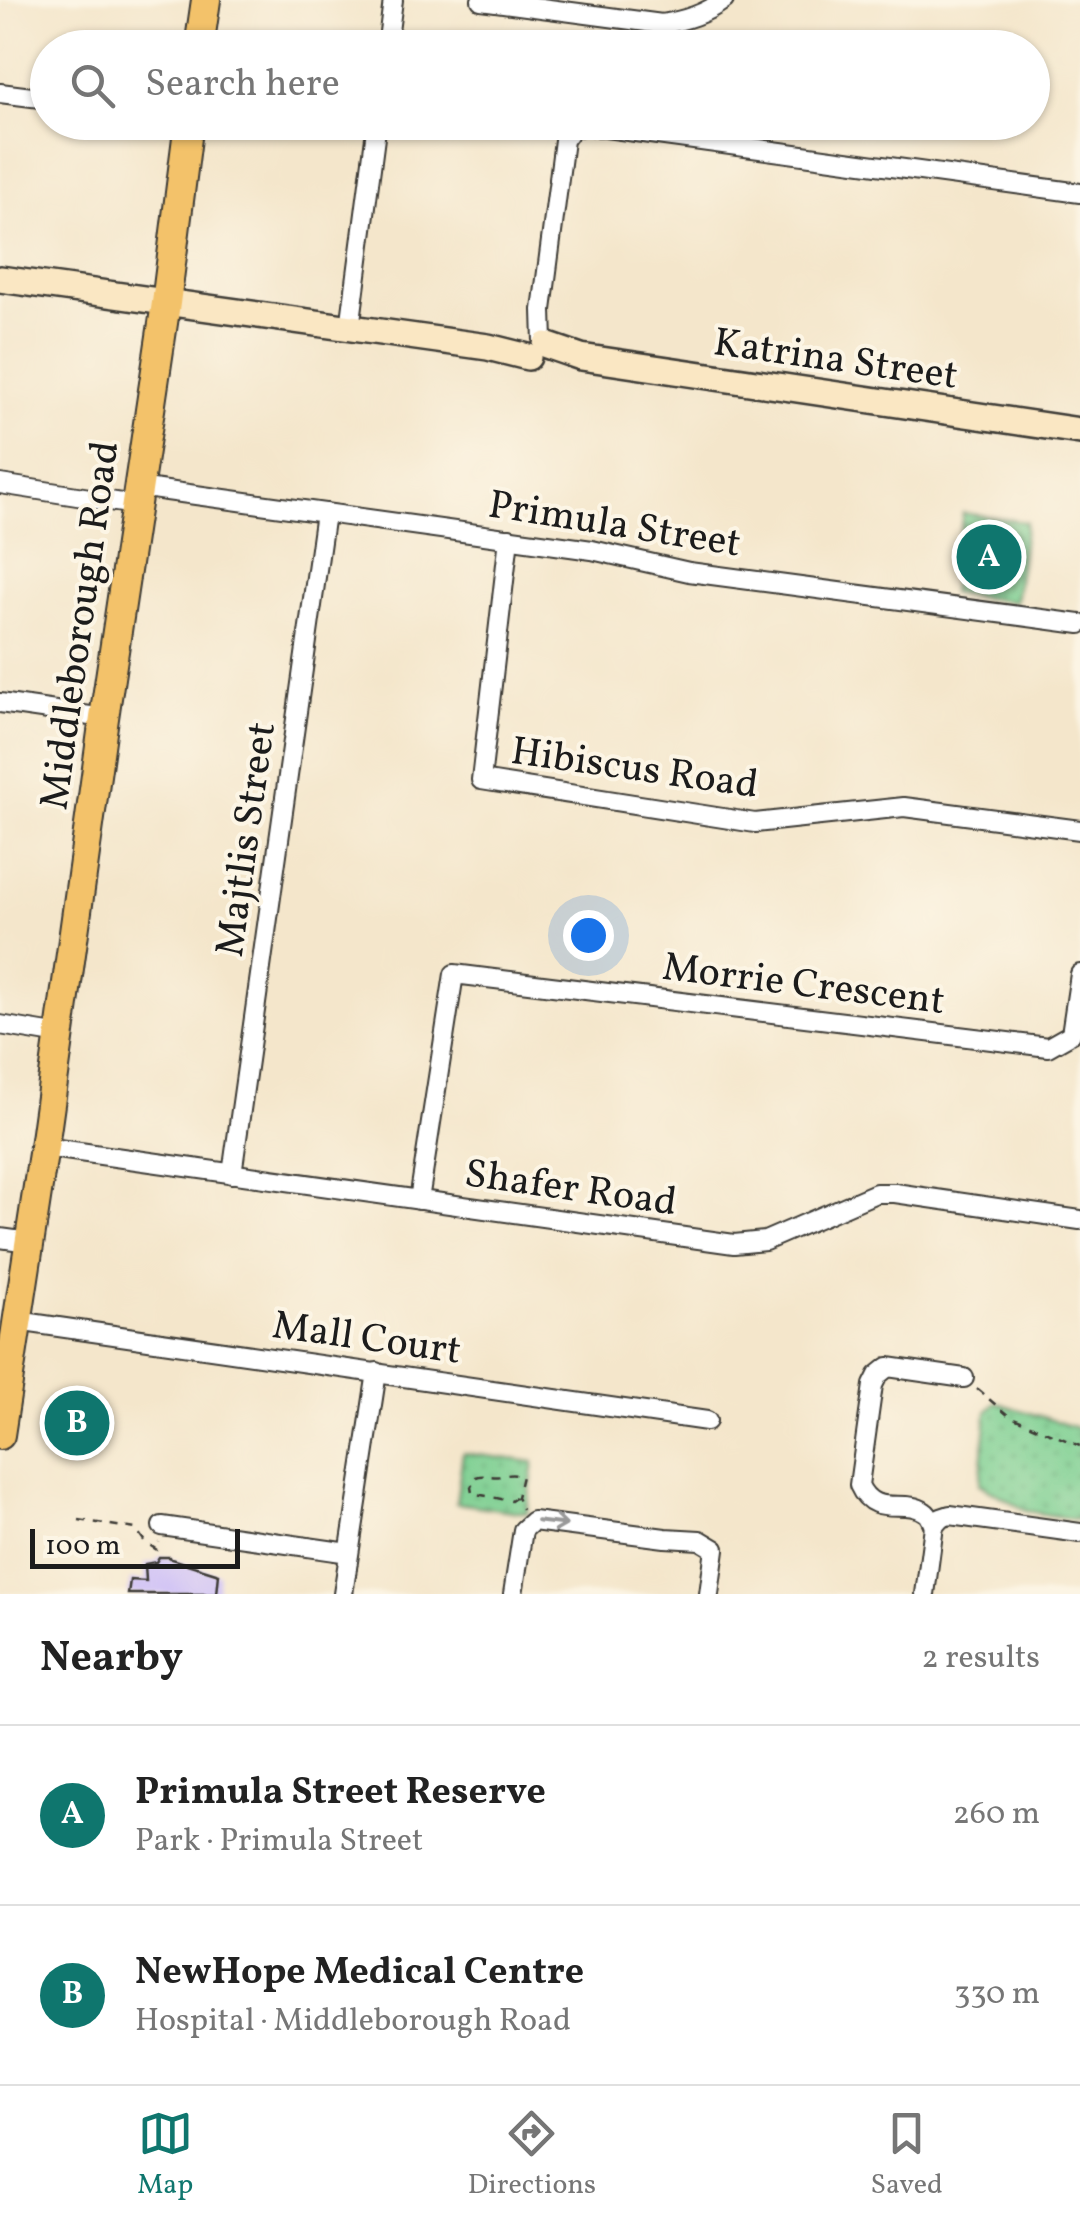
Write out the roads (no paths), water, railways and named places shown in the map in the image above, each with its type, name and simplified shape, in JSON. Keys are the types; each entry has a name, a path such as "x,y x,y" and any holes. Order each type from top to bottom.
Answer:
{"main road":[{"path":"202,30 206,0"},
{"name":"Middleborough Road","path":"0,1435 187,140"}],"street":[{"path":"389,30 393,0"},
{"path":"482,0 582,6 662,24 686,20 724,0"},
{"path":"0,93 30,97"},
{"path":"350,328 375,140"},
{"path":"536,348 564,140"},
{"path":"699,140 1080,193"},
{"name":"Katrina Street","path":"0,279 488,347 536,348 1080,431"},
{"name":"Primula Street","path":"0,484 325,514 592,550 689,572 1080,624"},
{"name":"Majtlis Street","path":"232,1174 325,514"},
{"name":"Hibiscus Road","path":"509,538 481,780 756,823 904,807 1080,830"},
{"path":"0,703 104,718"},
{"name":"Morrie Crescent","path":"420,1200 454,974 1048,1047 1071,1034 1080,974"},
{"path":"0,1026 60,1034"},
{"name":"Shafer Road","path":"44,1146 734,1244 764,1241 876,1194 1080,1220"},
{"path":"0,1238 29,1242"},
{"name":"Mall Court","path":"17,1321 707,1421"},
{"path":"926,1594 934,1526 927,1512 875,1503 864,1497 859,1486 873,1385 878,1374 888,1367 964,1378"},
{"path":"343,1594 376,1372"},
{"path":"934,1526 950,1515 1080,1532"},
{"path":"512,1594 523,1530 533,1521 700,1540 715,1549 710,1594"},
{"path":"162,1526 349,1554"}],"place":[{"name":"Primula Street Reserve","path":"989,557"},
{"name":"NewHope Medical Centre","path":"77,1423"}]}
